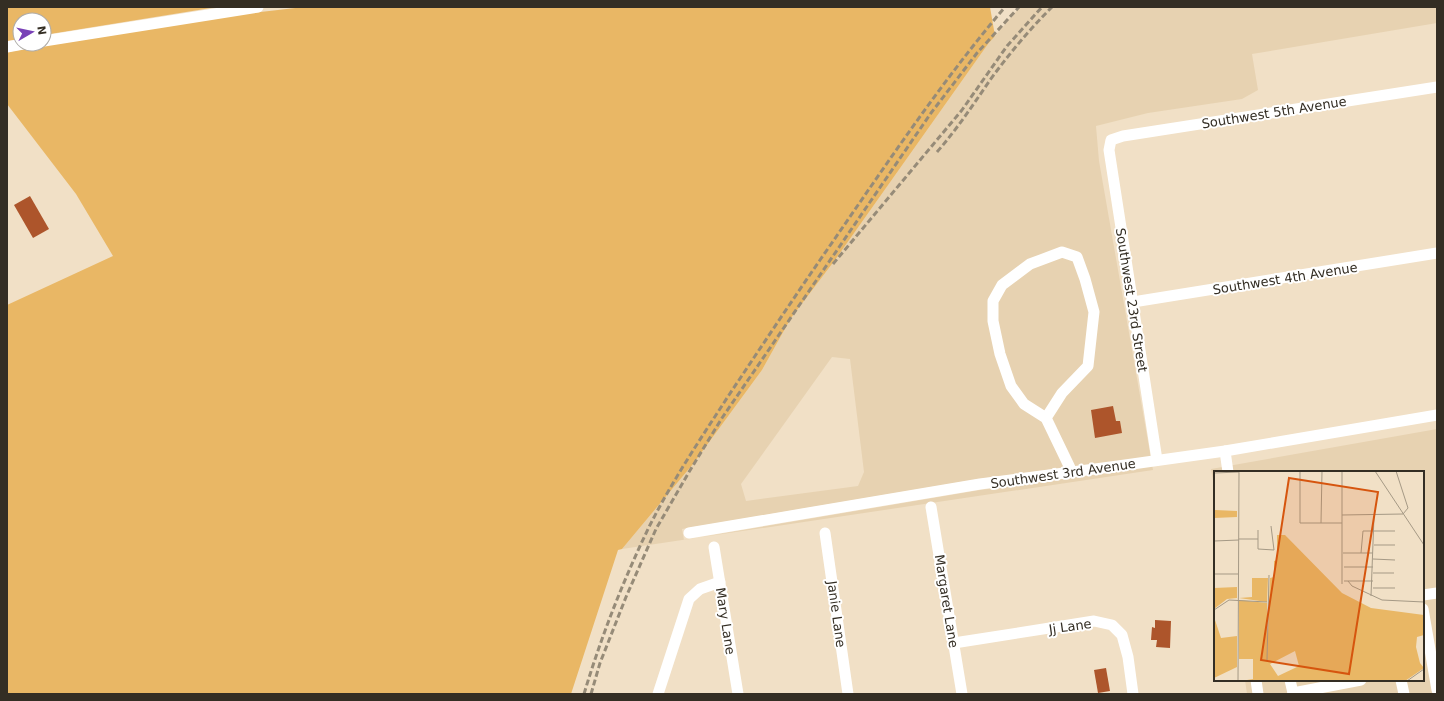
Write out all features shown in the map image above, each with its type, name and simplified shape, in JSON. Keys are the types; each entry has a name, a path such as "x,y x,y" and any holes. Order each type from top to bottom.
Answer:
{"street":[{"path":"52,40 258,7"},
{"name":"Southwest 5th Avenue","path":"1111,140 1138,134 1437,87"},
{"name":"Southwest 23rd Street","path":"1111,140 1109,150 1157,460"},
{"path":"1046,418 1062,393 1088,366 1094,312 1077,257 1062,252 1030,264 1002,284 994,301 993,321 998,348 1011,386 1024,404 1046,418 1072,472"},
{"name":"Southwest 4th Avenue","path":"1133,302 1437,253"},
{"name":"Southwest 3rd Avenue","path":"689,533 980,484 1226,450 1437,415"},
{"path":"1226,450 1228,471"},
{"name":"Margaret Lane","path":"931,507 962,694"},
{"name":"Janie Lane","path":"825,533 848,694"},
{"name":"Mary Lane","path":"714,547 738,694"},
{"path":"658,694 682,615 689,599 700,589 720,582"},
{"path":"1424,595 1437,593"},
{"path":"1424,615 1437,690"},
{"name":"Jj Lane","path":"954,643 1094,621 1112,625 1122,634 1128,657 1133,694"},
{"path":"1256,681 1258,694"},
{"path":"1290,681 1293,694 1356,681"},
{"path":"1401,681 1404,694"}],"shaded area":[{"path":"7,7 217,7 52,34 52,12 12,12 12,40 7,41"},
{"path":"304,7 990,7 995,36 835,260 791,318 762,370 693,464 622,549 618,550 571,694 7,694 7,305 113,256 76,194 7,104 7,52 52,52 52,45 235,15"},
{"path":"1020,7 1437,7 1437,23 1252,54 1258,90 1242,99 1148,113 1096,126 1099,161 1153,470 695,538 980,490 1078,477 1077,466 979,479 682,529 684,540 622,549 693,464 762,370 791,318 835,260 988,44","holes":["832,357 850,359 864,472 858,486 746,501 741,484"]},
{"path":"1437,429 1437,694 1247,694 1245,681 1424,681 1424,471 1214,471 1214,486 1211,469"}],"building":[{"path":"30,196 49,229 33,238 14,205"},
{"path":"1113,406 1116,421 1120,421 1122,433 1095,438 1091,410"},
{"path":"1155,620 1171,621 1170,648 1156,647 1157,640 1151,640 1152,627 1155,628"},
{"path":"1106,668 1110,691 1098,693 1094,670"}],"railway":[{"path":"584,694 605,630 630,568 649,527 687,460 785,311 887,163 956,68 1005,7"},
{"path":"591,694 600,663 626,597 656,529 722,418 931,113 977,53 1019,7"},
{"path":"833,264 962,110 1007,46 1042,7"},
{"path":"937,152 958,126 1004,61 1027,33 1052,7"}]}
